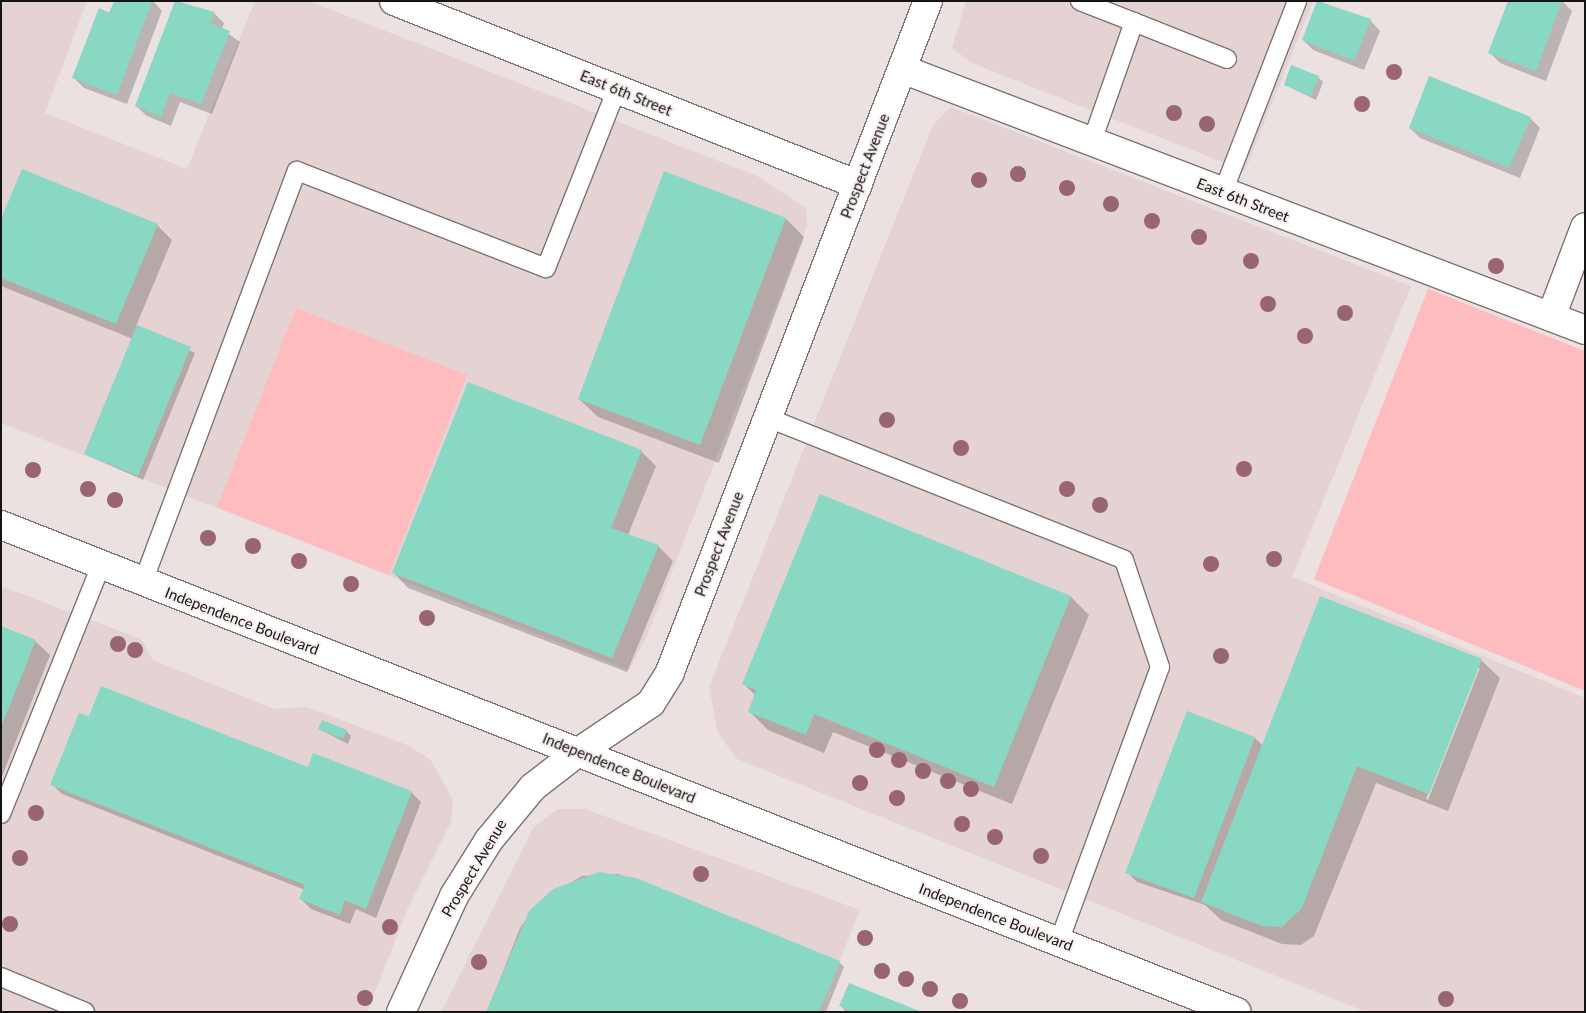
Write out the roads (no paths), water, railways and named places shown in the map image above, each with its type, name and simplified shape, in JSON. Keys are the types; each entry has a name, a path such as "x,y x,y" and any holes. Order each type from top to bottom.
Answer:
{"main road":[{"name":"East 6th Street","path":"394,1 858,185"},
{"name":"Prospect Avenue","path":"401,1012 454,896 489,840 533,787 577,753 651,703 670,672 928,1"},
{"name":"East 6th Street","path":"902,69 1585,330"},
{"path":"1551,318 1585,227"},
{"name":"Independence Boulevard","path":"1,525 1237,1012"}],"lane":[{"path":"1080,1 1227,59"},
{"path":"1223,192 1297,1"},
{"path":"1092,141 1134,22"},
{"path":"142,582 297,171 546,268 617,89"},
{"path":"768,418 1124,560 1160,667 1059,941"},
{"path":"1,814 101,565"},
{"path":"1,977 85,1012"}]}
